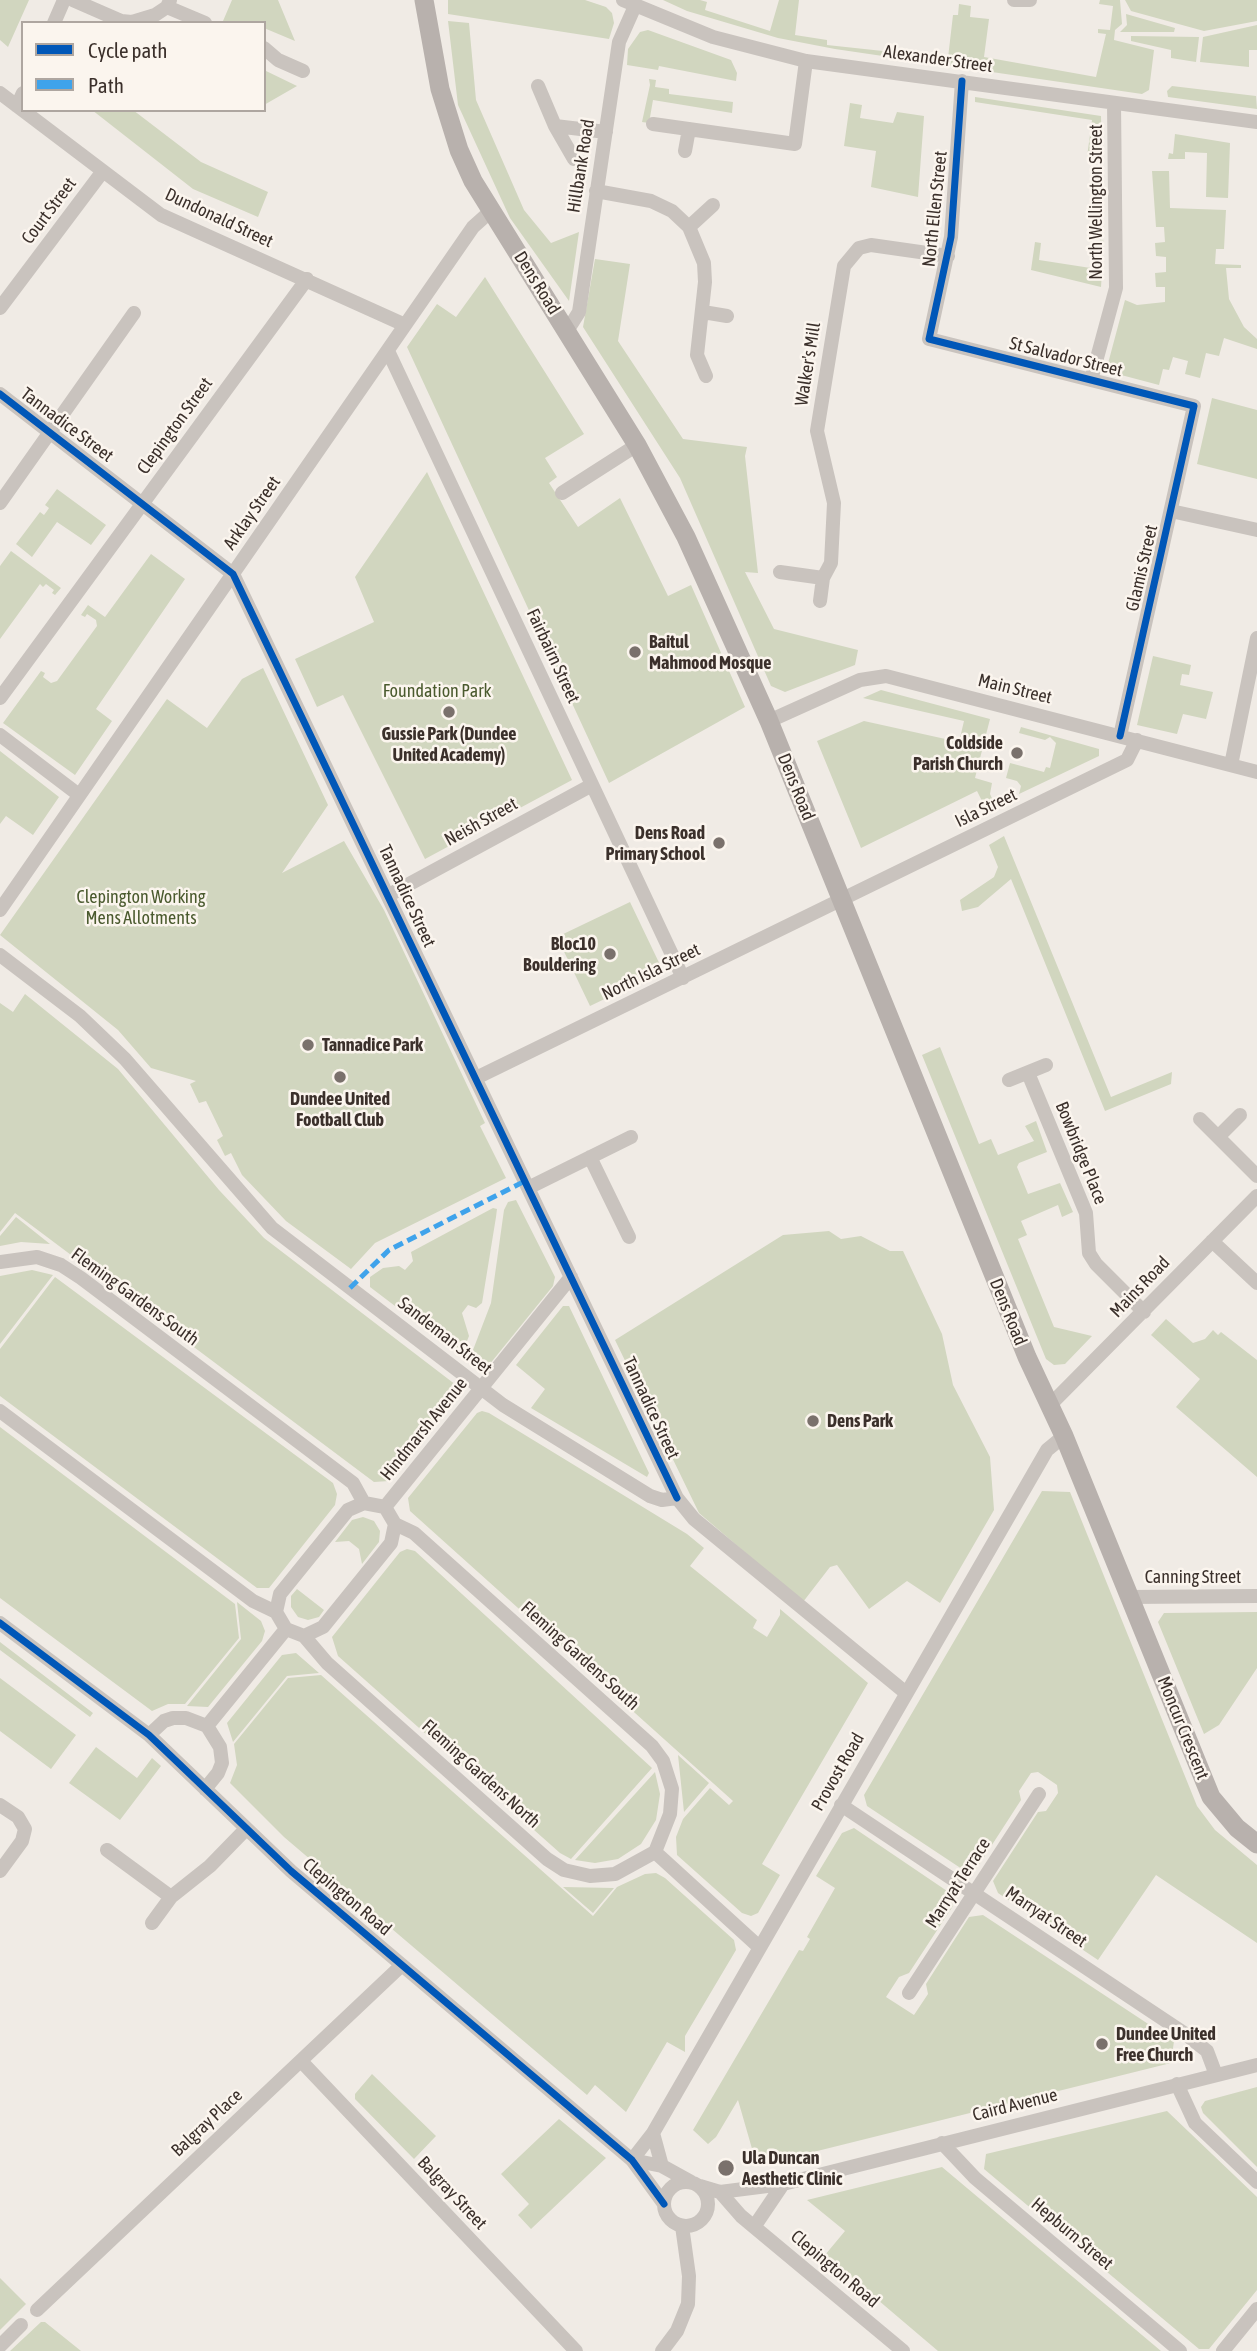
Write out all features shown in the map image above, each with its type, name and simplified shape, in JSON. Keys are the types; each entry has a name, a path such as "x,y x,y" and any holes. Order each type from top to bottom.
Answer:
{"main road":[{"name":"Dens Road","path":"424,0 447,119 473,181 637,444 686,537 769,720 1021,1345 1064,1436 1129,1597"},
{"name":"Moncur Crescent","path":"1129,1597 1211,1797 1237,1828 1257,1844"}],"street":[{"path":"55,21 64,0"},
{"path":"73,0 119,21"},
{"path":"1014,0 1030,0"},
{"path":"138,21 144,20 169,3 201,21"},
{"name":"Alexander Street","path":"629,3 713,37 806,61 1257,122"},
{"name":"Hillbank Road","path":"567,331 579,312 619,42 629,3"},
{"path":"266,50 278,60 303,71"},
{"path":"653,124 794,144 806,61"},
{"name":"North Ellen Street","path":"929,339 948,256 962,81"},
{"path":"538,86 555,126 574,159"},
{"name":"Dundonald Street","path":"0,93 20,99"},
{"name":"North Wellington Street","path":"1091,380 1116,288 1114,104"},
{"name":"Dundonald Street","path":"35,112 103,171 161,215 405,325"},
{"path":"555,126 606,132"},
{"path":"685,151 689,129"},
{"name":"Court Street","path":"0,307 103,171"},
{"path":"596,191 651,201 673,211 690,227 704,263 703,312 697,355 706,376"},
{"path":"690,227 713,205"},
{"name":"Arklay Street","path":"0,910 479,219 492,210"},
{"name":"Walker's Mill","path":"820,601 823,578 831,563 834,503 817,431 844,266 859,248 871,245 948,256"},
{"name":"Clepington Street","path":"0,698 307,279"},
{"path":"703,312 727,316"},
{"path":"0,503 57,418 134,313"},
{"name":"St Salvador Street","path":"929,339 1194,406"},
{"name":"Fairbairn Street","path":"388,352 683,978"},
{"name":"Tannadice Street","path":"0,394 233,573 677,1498"},
{"name":"Glamis Street","path":"1120,736 1194,406"},
{"path":"562,493 637,444"},
{"path":"1171,511 1257,530"},
{"path":"780,572 823,578"},
{"path":"1231,765 1254,667 1257,638"},
{"name":"Main Street","path":"769,720 860,680 886,676 1257,772"},
{"path":"0,735 79,795"},
{"name":"Isla Street","path":"842,900 1127,760 1137,740"},
{"name":"Neish Street","path":"389,895 592,785"},
{"name":"North Isla Street","path":"476,1078 842,900"},
{"name":"Sandeman Street","path":"0,955 80,1016 125,1059 272,1228 503,1405 650,1496 662,1500 677,1498"},
{"path":"1009,1080 1046,1065"},
{"name":"Bowbridge Place","path":"1027,1073 1086,1213 1089,1253 1096,1264 1144,1312"},
{"path":"1218,1137 1240,1115"},
{"path":"1200,1119 1257,1176"},
{"path":"528,1188 631,1137"},
{"path":"590,1157 629,1237"},
{"name":"Mains Road","path":"1050,1405 1257,1196"},
{"path":"1212,1241 1257,1283"},
{"name":"Fleming Gardens South","path":"0,1262 37,1257 61,1265 81,1278 353,1483 364,1503"},
{"name":"Hindmarsh Avenue","path":"385,1507 571,1277"},
{"path":"0,1411 253,1601 276,1612 286,1629 304,1636 323,1627 336,1612 391,1543 395,1524"},
{"name":"Provost Road","path":"632,2160 653,2133 758,1946 1047,1450 1064,1436"},
{"path":"677,1498 694,1519 906,1693"},
{"path":"276,1612 280,1594 286,1586 348,1510 364,1503"},
{"name":"Hindmarsh Avenue","path":"364,1503 385,1507 395,1524"},
{"name":"Fleming Gardens South","path":"395,1524 414,1533 652,1746 663,1761 672,1789 670,1814 655,1852"},
{"name":"Canning Street","path":"1129,1597 1257,1596"},
{"name":"Clepington Road","path":"0,1623 149,1735 246,1829 632,2160 664,2204 669,2218 682,2226"},
{"path":"207,1726 286,1629"},
{"name":"Fleming Gardens North","path":"304,1636 327,1663 547,1859 564,1870 590,1876 615,1874 655,1852"},
{"path":"149,1735 164,1721 173,1718 186,1718 207,1726 220,1747 222,1763 218,1773 205,1789"},
{"name":"Marryat Terrace","path":"909,1993 1039,1794"},
{"path":"0,1805 18,1817 25,1829 22,1841 0,1871"},
{"name":"Marryat Street","path":"841,1805 1207,2050 1216,2075"},
{"path":"152,1923 171,1897 210,1867 246,1829"},
{"path":"107,1850 171,1897"},
{"path":"655,1852 758,1946"},
{"name":"Balgray Place","path":"37,2310 402,1965"},
{"name":"Balgray Street","path":"301,2061 576,2351"},
{"name":"Caird Avenue","path":"720,2192 783,2184 1257,2065"},
{"path":"1177,2084 1195,2123 1257,2182"},
{"path":"653,2133 663,2166"},
{"name":"Hepburn Street","path":"943,2143 975,2178 1180,2351"},
{"name":"Clepington Road","path":"632,2160 663,2166 695,2184 720,2192 741,2216 903,2351"},
{"path":"662,2351 677,2331 688,2304 689,2276 682,2226 698,2223 708,2210 707,2196 695,2184 672,2186 664,2204"},
{"path":"754,2227 783,2184"},
{"name":"Clepington Road","path":"708,2210 741,2216"},
{"path":"1223,2351 1257,2309"},
{"path":"0,2346 21,2325"}],"green space":[{"path":"0,0 29,0 8,47 0,40"},
{"path":"232,0 278,0 295,41 266,29 266,21 223,21"},
{"path":"448,0 585,0 606,7 612,13 614,23 609,39 448,14"},
{"path":"663,0 707,2 705,10 770,31 779,0 799,0 795,35 827,40 827,45 948,58 953,15 958,15 959,4 971,6 970,17 989,19 984,57 1096,77 1106,34 1098,33 1098,29 1110,30 1113,6 1099,4 1100,0 1120,0 1122,24 1115,30 1114,40 1154,50 1149,90 1142,94 835,49 778,38 687,11"},
{"path":"1125,0 1257,0 1257,21 1204,31 1131,11"},
{"path":"1126,14 1175,28 1174,32 1120,32 1127,25"},
{"path":"448,21 469,23 476,100 524,210 551,243 579,232 569,301 510,218 458,105"},
{"path":"1257,25 1257,50 1249,50 1249,67 1200,62 1203,37"},
{"path":"648,30 731,60 737,73 736,81 659,66 658,70 627,65 628,49 640,32"},
{"path":"1131,36 1199,37 1196,62 1171,58 1171,50 1131,41"},
{"path":"266,71 297,86 266,104"},
{"path":"649,79 656,80 655,87 669,89 669,94 733,102 732,113 653,100 649,123 642,122"},
{"path":"1172,86 1256,96 1257,109 1168,97 1167,91"},
{"path":"975,97 1101,116 1102,159 1087,157 1092,120 975,102"},
{"path":"850,103 862,105 860,118 893,123 897,112 924,116 918,197 871,187 876,151 844,146"},
{"path":"95,112 136,112 201,162 268,192 258,217 193,189"},
{"path":"1175,134 1230,143 1228,198 1206,197 1207,153 1185,152 1185,159 1168,159 1169,153 1173,154"},
{"path":"1152,171 1169,171 1170,208 1226,210 1224,249 1216,249 1215,264 1241,265 1241,268 1226,268 1229,299 1244,327 1257,339 1257,349 1224,338 1219,356 1206,353 1200,378 1185,374 1188,361 1173,357 1169,370 1163,369 1159,385 1106,371 1125,300 1137,305 1165,302 1165,287 1156,287 1155,273 1166,272 1166,257 1156,256 1155,243 1165,242 1164,227 1156,227"},
{"path":"1100,239 1104,241 1101,287 1031,270 1035,242 1041,243 1039,260 1097,269"},
{"path":"595,259 630,264 618,341 683,439 747,447 745,456 758,573 745,572 774,629 858,650 855,665 785,692 771,686 680,478 583,327"},
{"path":"485,277 584,434 545,458 557,477 549,483 578,527 620,498 668,596 691,585 745,707 609,783 407,347 437,304 456,317"},
{"path":"1212,398 1257,410 1257,479 1197,464"},
{"name":"Gussie Park (Dundee United Academy)","path":"427,472 572,780 425,859 343,695 317,707 295,659 374,622 355,577"},
{"path":"57,489 106,525 91,545 57,522 32,557 16,544 40,512 44,515 47,511 49,508 45,505"},
{"path":"11,551 61,588 55,595 52,593 54,590 46,584 43,587 40,584 0,639 0,566"},
{"path":"151,554 185,579 96,709 112,721 75,775 3,723 41,671 45,673 43,677 51,683 57,681 97,626 96,620 87,614 85,617 81,615 88,605 105,617"},
{"path":"1153,656 1191,665 1189,675 1182,674 1180,685 1213,692 1206,719 1183,714 1177,734 1137,725"},
{"name":"Clepington Working Mens Allotments","path":"263,668 328,805 282,873 344,841 384,910 485,1123 480,1126 506,1178 375,1243 351,1269 286,1221 242,1175 231,1153 225,1156 217,1140 223,1136 206,1101 199,1103 190,1084 196,1081 151,1068 118,1030 0,935 167,699 207,728 242,679"},
{"path":"881,690 990,719 975,778 992,783 990,794 994,803 999,804 987,811 977,791 861,848 817,741 864,721 959,742 964,721 863,698"},
{"path":"1021,727 1099,749 1099,756 1019,794 1021,786 1017,781 1006,778 1010,763 1044,772 1046,767 1050,768 1056,743 1050,737 1045,740 1019,733"},
{"path":"0,751 59,797 33,835 6,816 0,824"},
{"path":"1004,836 1111,1097 1172,1072 1171,1084 1105,1111 1011,879 978,907 962,911 960,900 994,877 998,867 989,845"},
{"name":"Bloc10 Bouldering","path":"630,902 663,971 590,1006 557,937"},
{"path":"25,994 118,1069 219,1190 264,1238 456,1385 456,1399 389,1481 374,1482 15,1213 0,1232 0,1003 13,1012"},
{"path":"940,1047 979,1144 991,1139 998,1155 1034,1141 1025,1126 1036,1121 1047,1152 1019,1163 1017,1167 1028,1194 1060,1183 1073,1212 1062,1217 1058,1205 1021,1221 1027,1235 1018,1239 1054,1327 1092,1336 1065,1364 1054,1365 1046,1359 922,1055"},
{"path":"516,1200 555,1277 553,1286 489,1365 475,1366 473,1350 491,1303 504,1210 508,1202"},
{"path":"493,1208 497,1209 482,1303 476,1308 468,1305 462,1313 469,1336 463,1351 457,1353 370,1287 370,1277 383,1268 399,1266 405,1270 413,1261 411,1252"},
{"path":"16,1217 50,1244 21,1242 0,1246 0,1236"},
{"name":"Dens Park","path":"829,1231 841,1239 861,1236 890,1251 903,1251 942,1334 953,1385 990,1457 994,1510 940,1603 907,1581 869,1609 837,1565 830,1567 803,1602 699,1513 615,1340 783,1235"},
{"path":"32,1270 53,1275 0,1344 0,1276"},
{"path":"55,1277 333,1483 337,1494 335,1505 269,1588 257,1588 0,1396 0,1349"},
{"path":"563,1306 569,1306 649,1473 647,1477 531,1408 545,1389 516,1365"},
{"path":"1166,1319 1193,1343 1205,1339 1213,1330 1218,1335 1221,1332 1257,1360 1257,1477 1176,1407 1200,1379 1151,1335"},
{"path":"482,1411 687,1534 704,1548 690,1566 757,1620 753,1628 767,1637 780,1615 780,1609 868,1683 762,1864 780,1875 758,1913 751,1916 742,1913 677,1855 676,1837 683,1819 710,1788 729,1805 733,1801 410,1511 408,1498 477,1413"},
{"path":"0,1427 235,1604 239,1638 185,1704 168,1704 152,1711 0,1598"},
{"path":"1042,1491 1070,1492 1197,1806 1215,1830 1257,1865 1257,1943 1156,1875 1098,1960 998,1893 993,1881 1038,1812 1046,1811 1058,1793 1057,1785 1038,1772 1031,1773 1019,1791 1021,1800 977,1868 965,1871 867,1806 864,1795"},
{"path":"363,1517 374,1521 380,1531 379,1542 362,1564 359,1549 349,1541 335,1542 352,1520"},
{"path":"407,1549 415,1551 652,1768 571,1859 560,1853 338,1656 332,1637 400,1552"},
{"path":"297,1589 324,1610 319,1617 308,1620 298,1617 291,1607 291,1596"},
{"path":"237,1602 261,1621 265,1631 262,1641 208,1707 187,1706 241,1639"},
{"path":"1257,1612 1257,1668 1219,1725 1204,1734 1158,1622 1164,1613"},
{"path":"0,1642 93,1713 90,1717 0,1650"},
{"path":"296,1653 319,1673 287,1676 233,1742 227,1723 282,1655"},
{"path":"321,1675 593,1916 617,1887 645,1874 656,1873 734,1940 736,1950 685,2036 685,2052 667,2042 626,2112 595,2085 587,2095 284,1837 230,1783 237,1765 234,1744 288,1678"},
{"path":"0,1678 76,1735 51,1769 0,1731"},
{"path":"96,1747 137,1778 152,1758 161,1766 120,1820 69,1783"},
{"path":"678,1755 709,1783 684,1812"},
{"path":"655,1772 660,1794 656,1820 641,1844 618,1859 595,1863 575,1860"},
{"path":"854,1828 950,1893 953,1906 909,1973 899,1977 886,1997 914,2015 928,1994 926,1984 969,1917 983,1915 1174,2041 1171,2063 757,2166 738,2100 716,2137 708,2144 693,2130 799,1950 803,1951 810,1939 807,1937 835,1888 816,1876 842,1833"},
{"path":"563,1887 614,1888 593,1913"},
{"path":"372,2074 436,2136 414,2159 355,2099 355,2094"},
{"path":"1257,2087 1257,2167 1203,2113 1201,2107 1205,2101"},
{"path":"1167,2111 1257,2197 1257,2290 1209,2349 1199,2349 984,2169 986,2154"},
{"path":"559,2119 606,2158 531,2229 518,2215 529,2204 501,2174"},
{"path":"942,2167 1161,2351 938,2351 825,2255 845,2231 807,2200"},
{"path":"0,2278 26,2304 0,2330"},
{"path":"41,2322 45,2322 81,2351 10,2351"}],"marked path":[{"path":"350,1288 389,1250 525,1181"}],"cycle path":[{"path":"962,81 951,237 929,339 1194,406 1120,736"},
{"path":"0,394 233,574 677,1498"},
{"path":"0,1623 149,1735 291,1871 632,2160 664,2204"}],"place":[{"name":"Baitul Mahmood Mosque","path":"635,652"},
{"name":"Gussie Park (Dundee United Academy)","path":"449,712"},
{"name":"Coldside Parish Church","path":"1017,753"},
{"name":"Dens Road Primary School","path":"719,843"},
{"name":"Bloc10 Bouldering","path":"610,954"},
{"name":"Tannadice Park","path":"308,1045"},
{"name":"Dundee United Football Club","path":"340,1077"},
{"name":"Dens Park","path":"813,1421"},
{"name":"Dundee United Free Church","path":"1102,2044"},
{"name":"Ula Duncan Aesthetic Clinic","path":"726,2168"}],"park label":[{"name":"Foundation Park","path":"437,691"}]}
